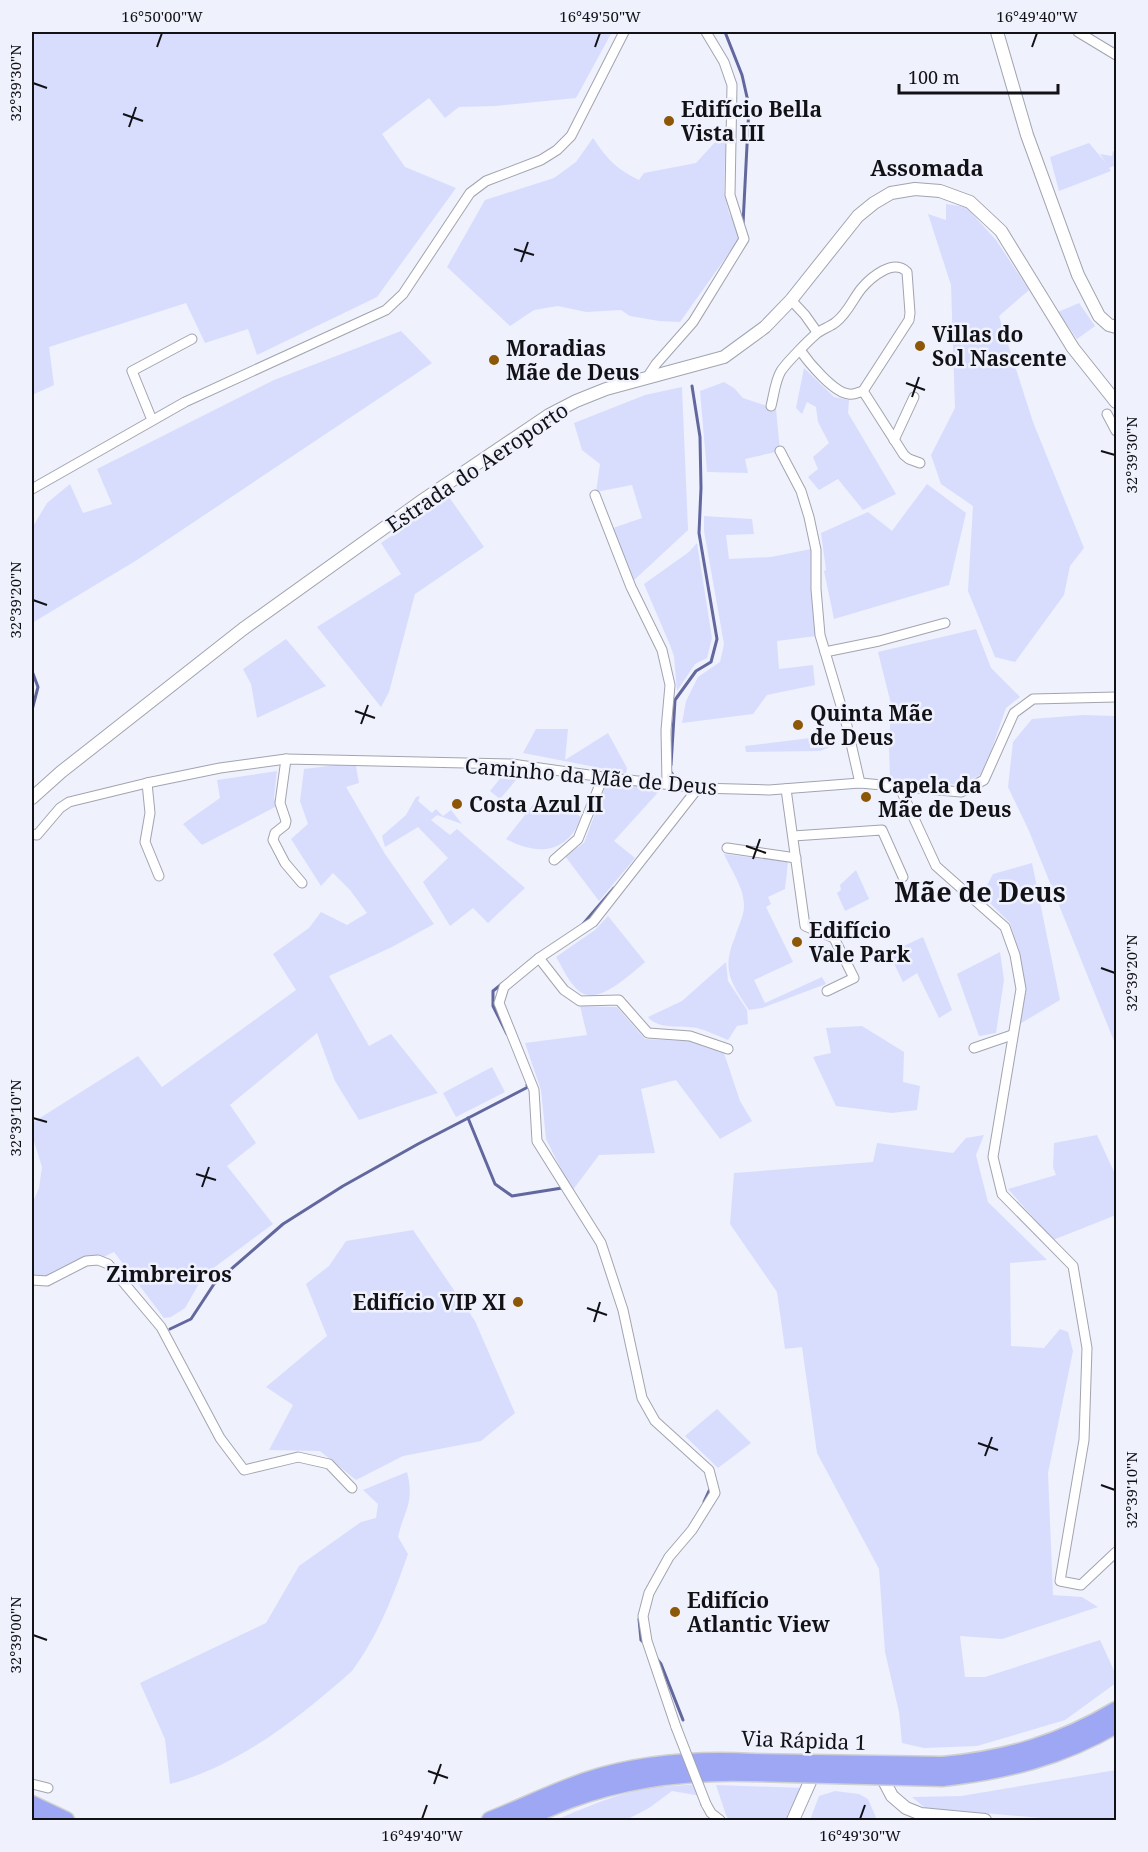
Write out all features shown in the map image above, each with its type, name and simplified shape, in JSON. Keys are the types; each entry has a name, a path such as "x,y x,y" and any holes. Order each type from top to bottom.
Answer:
{"highway":[{"name":"Via Rápida 1","path":"943,1771 1040,1746 1068,1736 1116,1710"},
{"name":"Via Rápida 1","path":"522,1821 584,1795 643,1780 697,1773 752,1768 943,1771 979,1774 1042,1759 1073,1747 1116,1725"},
{"name":"Via Rápida 1","path":"490,1821 564,1789 615,1773 706,1760 752,1768"},
{"path":"32,1804 66,1821"},
{"path":"32,1818 36,1821"}],"main road":[{"path":"997,32 1027,135 1078,275 1099,316 1109,326 1116,327"},
{"name":"Estrada do Aeroporto","path":"32,798 61,772 243,629 423,500 549,415 606,389 724,357 765,327 791,300 858,216 891,193 915,189 940,191 970,202 1001,231 1073,348 1116,402"},
{"name":"Estrada do Aeroporto","path":"32,788 61,772"},
{"path":"793,1821 813,1775 827,1763 845,1756 861,1760 881,1775 892,1796 906,1808 921,1814 985,1821"}],"street":[{"path":"32,489 195,398 386,310 403,294 470,193 486,181 541,160 557,150 571,136 624,32"},
{"path":"646,379 656,364 693,322 744,239 730,195 732,85 724,62 706,32"},
{"path":"1078,32 1116,54"},
{"path":"771,406 781,370 817,332 840,319 861,289 874,277 898,266 907,272 909,320 863,391 851,394 839,391 807,361 800,350"},
{"path":"791,300 817,332"},
{"path":"152,420 132,371 192,339"},
{"path":"863,391 909,459 920,463"},
{"path":"894,440 914,398"},
{"path":"1107,414 1116,431"},
{"path":"780,451 801,491 810,517 816,550 816,589 820,635 847,726 860,783"},
{"path":"595,495 631,587 662,650 670,685 666,730 667,783"},
{"path":"825,652 879,641 945,622"},
{"name":"Caminho da Mãe de Deus","path":"32,834 37,835 60,808 69,802 220,768 286,759 512,764 698,788 769,790 860,783 961,792 984,780 1014,713 1033,699 1116,698"},
{"path":"286,759 280,803 286,821 285,825 275,833 273,840 285,863 302,883"},
{"path":"554,860 578,839 603,777"},
{"path":"147,783 150,813 145,842 159,876"},
{"path":"898,786 936,866 1005,927 1015,955 1021,989 993,1157 1002,1194 1073,1266 1087,1348 1084,1440 1060,1581 1081,1585 1116,1552"},
{"path":"698,788 593,922 539,958 504,987 499,1003 534,1090 537,1142 601,1244 623,1310 642,1398 655,1421 709,1470 715,1493 692,1530 669,1557 649,1593 643,1616 647,1641 676,1727 706,1804 711,1813 720,1821"},
{"path":"786,789 806,926 834,938 855,978 827,991"},
{"path":"793,836 882,830 903,878"},
{"path":"727,848 796,858"},
{"path":"539,958 564,990 580,1001 620,1000 648,1033 690,1036 728,1049"},
{"path":"974,1048 1012,1035"},
{"path":"32,1280 47,1281 87,1261 98,1260 108,1264 160,1327 220,1438 244,1470 298,1457 329,1464 352,1488"},
{"path":"32,1784 48,1788"}],"shaded area":[{"path":"32,32 612,32 576,98 459,107 445,118 429,98 382,134 405,167 456,188 377,297 257,355 248,329 205,343 186,303 49,347 54,385 32,395"},
{"path":"726,125 724,192 729,213 741,236 680,322 630,316 621,310 586,312 558,306 534,310 510,326 447,267 485,200 554,178 576,162 593,138 613,163 639,180 644,173 696,163 717,140"},
{"path":"1089,143 1106,163 1100,154 1112,156 1113,151 1116,152 1116,165 1109,168 1111,171 1059,191 1050,157"},
{"path":"946,204 966,207 996,240 1029,290 999,316 1033,422 1084,548 1070,566 1064,595 1015,662 995,657 968,591 973,506 941,484 931,455 955,408 951,285 928,214 946,220"},
{"path":"1079,303 1095,326 1077,339 1058,312"},
{"path":"401,331 432,363 137,560 32,623 32,528 47,503 70,484 83,513 112,504 97,469 274,380"},
{"path":"804,368 834,397 849,400 848,413 896,494 863,510 838,479 819,490 808,477 818,469 813,457 829,443 818,422 816,407 807,402 802,414 796,408"},
{"path":"724,382 734,388 743,398 776,409 780,451 745,459 748,473 707,472 700,391"},
{"path":"682,387 688,530 632,582 613,528 642,518 632,485 596,492 600,464 582,450 574,423 645,395"},
{"path":"927,484 966,513 949,585 834,619 824,571 826,570 821,533 868,512 892,531"},
{"path":"449,497 484,547 415,594 389,692 381,707 317,627 401,574 381,543"},
{"path":"704,516 752,519 754,534 726,535 729,559 771,557 811,549 816,636 777,641 779,669 813,665 815,685 767,695 753,714 682,723 686,701 698,677 720,662 724,644 704,531"},
{"path":"697,543 712,638 707,658 695,664 677,691 674,656 644,584 689,552"},
{"path":"976,629 991,668 1020,697 1006,708 980,775 960,785 890,779 891,704 878,652"},
{"path":"286,639 326,686 257,718 251,684 243,669"},
{"path":"1083,715 1116,716 1116,1046 1029,831 1008,787 1013,742 1032,719"},
{"path":"536,729 568,729 565,760 608,733 627,768 626,773 523,753"},
{"path":"810,738 810,748 830,747 820,751 746,752 745,746"},
{"path":"336,765 356,766 359,783 346,787 385,854 434,924 392,947 329,976 369,1046 391,1034 438,1093 359,1120 335,1081 317,1033 230,1105 256,1143 227,1166 273,1224 204,1275 185,1308 171,1317 164,1318 114,1252 61,1276 40,1278 32,1275 32,1204 39,1188 42,1167 32,1135 32,1123 138,1056 162,1087 296,990 273,954 309,928 321,912 347,925 367,913 350,890 333,873 321,886 291,839 308,824 300,801 304,769"},
{"path":"277,771 274,798 277,806 202,845 183,824 220,798 217,780"},
{"path":"522,773 500,799 490,791 503,775"},
{"path":"607,782 662,788 614,841 635,858 599,901 565,856 584,843"},
{"path":"420,796 418,801 432,813 436,809 443,816 451,810 462,824 437,815 431,820 450,835 457,829 525,888 488,923 473,908 450,926 423,882 448,858 418,827 385,847 382,836 406,815 416,797"},
{"path":"553,800 581,817 575,829 560,845 540,849 529,848 506,839 536,801 545,807"},
{"path":"724,854 788,862 785,889 768,897 771,904 766,907 793,962 754,980 765,1003 822,977 826,984 762,1008 749,1010 730,976 731,949 744,906 740,885"},
{"path":"1032,863 1060,1000 1018,1025 1025,988 1018,949 1010,923 982,895 993,874"},
{"path":"856,870 869,899 845,911 837,893 841,890 840,885"},
{"path":"608,916 645,962 608,990 599,994 584,994 571,983 556,957 595,930"},
{"path":"923,937 952,1010 939,1018 917,973 903,982 889,953"},
{"path":"1000,952 1004,980 996,1033 979,1036 957,974"},
{"path":"726,962 728,981 747,1010 748,1024 737,1026 728,1040 697,1028 658,1024 648,1017 682,1001"},
{"path":"580,1006 617,1007 645,1039 689,1041 724,1053 740,1101 752,1121 720,1139 676,1080 641,1089 655,1153 599,1155 572,1191 546,1139 541,1090 525,1043 587,1035"},
{"path":"862,1026 904,1052 903,1082 920,1086 917,1110 892,1113 836,1106 813,1057 831,1053 826,1028"},
{"path":"492,1067 505,1092 456,1117 443,1093"},
{"path":"984,1135 976,1155 988,1202 1047,1260 1010,1263 1011,1346 1044,1348 1060,1329 1068,1332 1073,1351 1048,1473 1053,1595 1082,1597 1098,1607 1002,1639 960,1636 965,1677 985,1677 1100,1640 1116,1675 1116,1683 1065,1720 977,1746 924,1748 902,1743 899,1712 885,1652 879,1569 817,1453 802,1347 785,1349 777,1292 730,1224 734,1173 873,1162 877,1143 953,1153 966,1138"},
{"path":"1097,1135 1116,1176 1116,1215 1053,1240 1008,1189 1056,1175 1053,1167 1054,1143"},
{"path":"413,1230 475,1321 515,1413 481,1441 403,1456 356,1480 320,1451 269,1450 293,1405 266,1387 327,1336 306,1284 329,1266 346,1241"},
{"path":"717,1409 751,1443 718,1468 685,1436"},
{"path":"407,1472 409,1499 398,1537 408,1554 377,1629 352,1671 311,1706 267,1738 220,1765 170,1784 165,1739 140,1683 266,1623 299,1566 361,1522 376,1518 378,1504 363,1490"},
{"path":"1116,1770 1116,1820 1065,1820 925,1808 912,1797 961,1796"},
{"path":"697,1784 701,1796 672,1791 649,1808 626,1820 556,1820 627,1793"},
{"path":"716,1785 803,1788 786,1820 729,1820"},
{"path":"835,1791 859,1794 868,1799 877,1820 810,1820 819,1796"}],"waterway":[{"path":"725,32 742,75 749,106 743,224"},
{"path":"671,765 675,700 696,671 711,662 717,639 699,533 700,437 692,386"},
{"path":"32,671 38,687 32,710"},
{"path":"670,771 679,783"},
{"path":"583,924 614,888"},
{"path":"503,983 493,991 493,1006 507,1034"},
{"path":"170,1329 191,1319 214,1284 283,1224 343,1186 528,1087 527,1085"},
{"path":"468,1118 495,1184 512,1196 562,1188 564,1190"},
{"path":"704,1502 710,1489"},
{"path":"639,1619 643,1642"},
{"path":"657,1659 683,1720"}],"place":[{"name":"Edifício Bella Vista III","path":"669,121"},
{"name":"Villas do Sol Nascente","path":"920,346"},
{"name":"Moradias Mãe de Deus","path":"494,360"},
{"name":"Quinta Mãe de Deus","path":"798,725"},
{"name":"Capela da Mãe de Deus","path":"866,797"},
{"name":"Costa Azul II","path":"457,804"},
{"name":"Edifício Vale Park","path":"797,942"},
{"name":"Edifício VIP XI","path":"518,1302"},
{"name":"Edifício Atlantic View","path":"675,1612"}],"district":[{"name":"Assomada","path":"927,167"},
{"name":"Mãe de Deus","path":"980,891"},
{"name":"Zimbreiros","path":"169,1273"}]}
